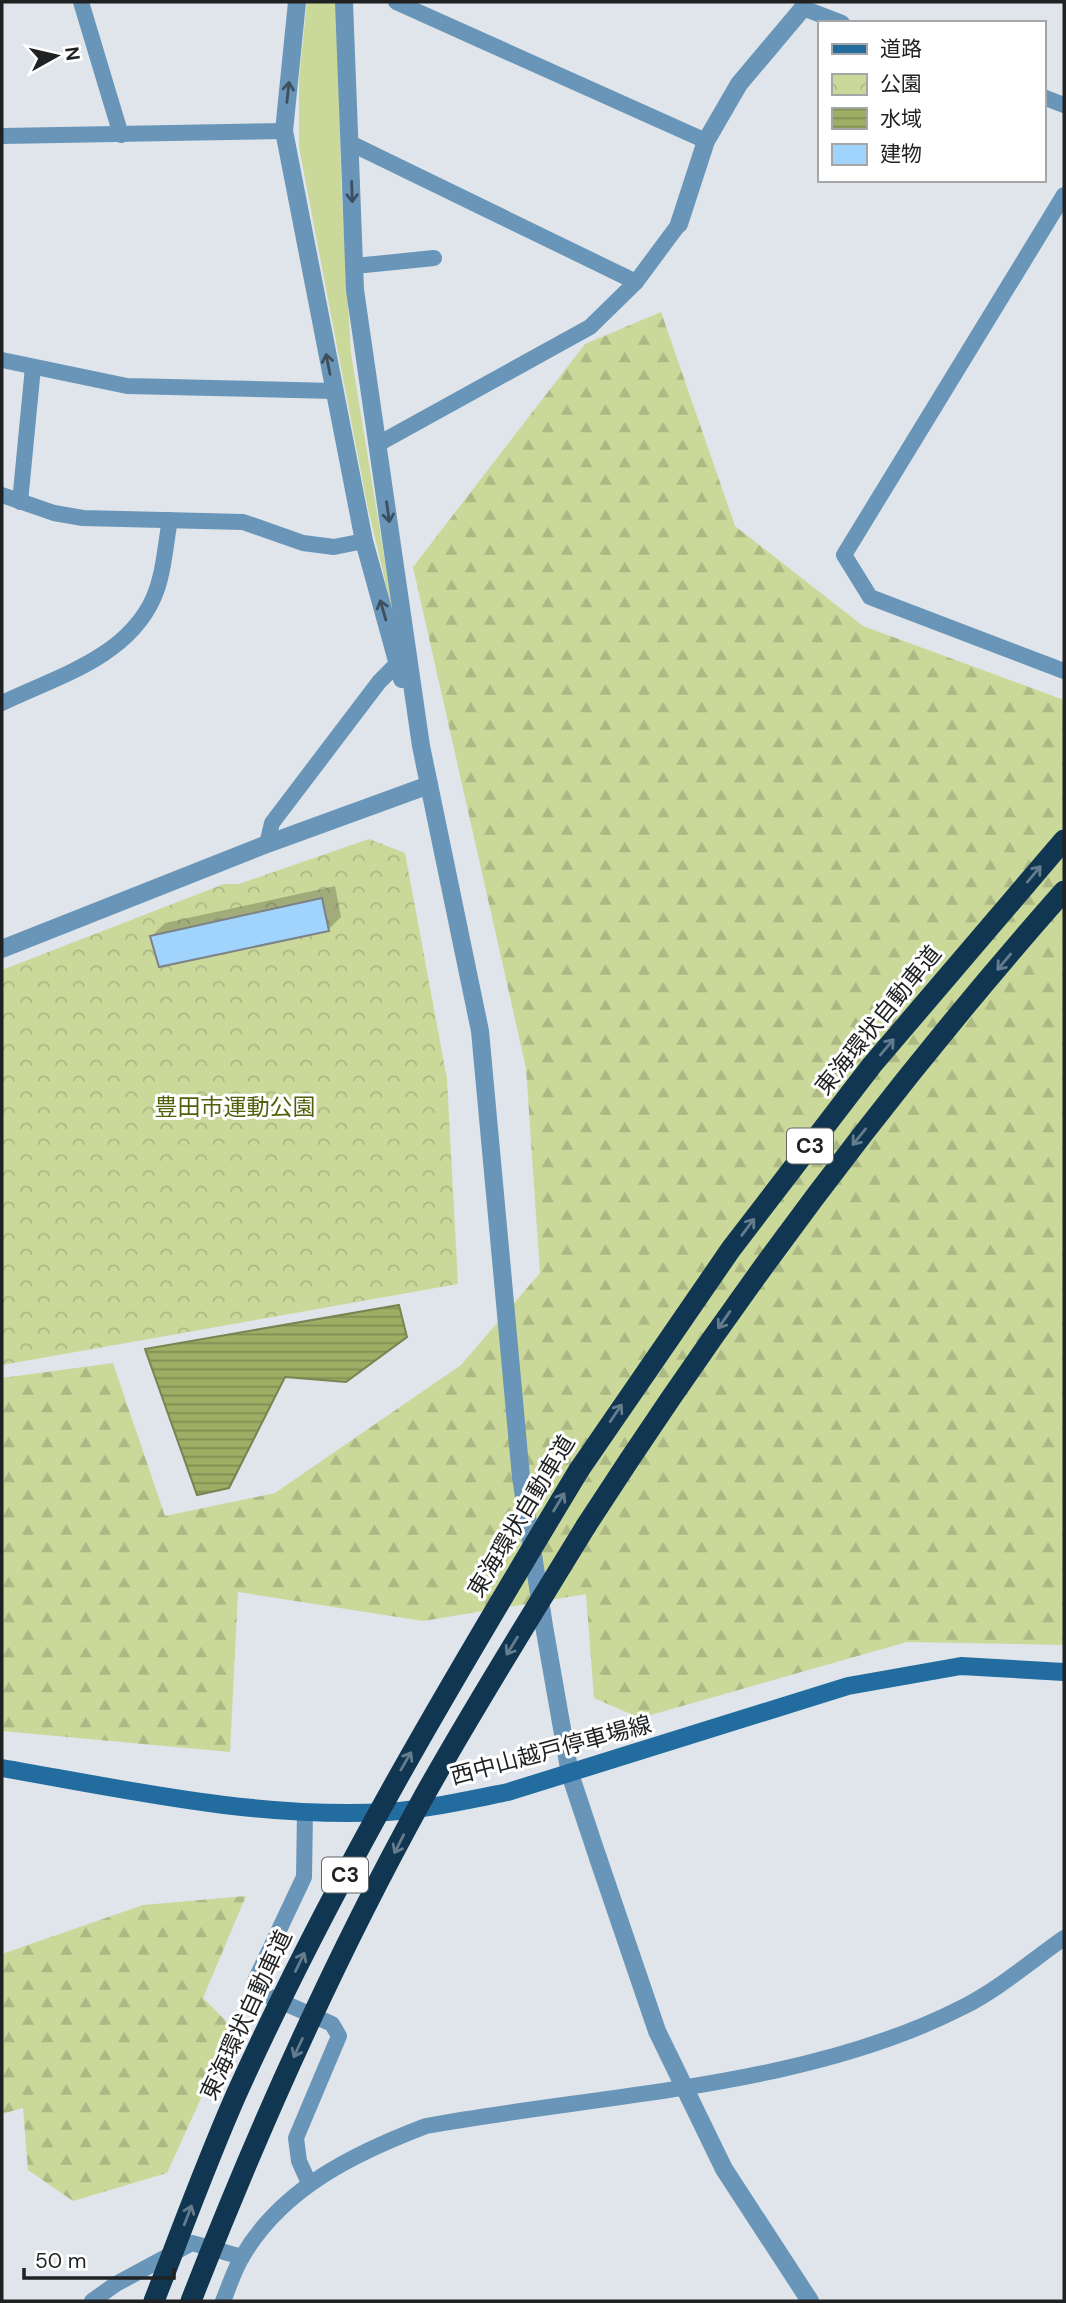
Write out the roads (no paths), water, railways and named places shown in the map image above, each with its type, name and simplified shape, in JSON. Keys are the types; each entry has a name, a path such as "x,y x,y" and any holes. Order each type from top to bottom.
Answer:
{"highway":[{"name":"東海環状自動車道","path":"154,2301 237,2094 310,1941 396,1777 579,1470 731,1250 872,1065 1064,840"},
{"name":"C3","path":"191,2301 229,2203 337,1966 422,1799 494,1675 586,1526 667,1401 842,1158 1064,891"}],"main road":[{"name":"西中山越戸停車場線","path":"2,1768 153,1795 305,1812 387,1812 453,1803 570,1774 848,1686 961,1666 1064,1672"}],"street":[{"path":"81,2 121,135"},
{"path":"297,2 284,131 364,541 421,746"},
{"path":"344,2 355,290 421,746 480,1031 521,1478 570,1774 657,2031 724,2169 810,2301"},
{"path":"396,2 706,141"},
{"path":"378,444 590,327 636,282 678,224 706,141 739,84 804,5 838,21"},
{"path":"1045,98 1064,105"},
{"path":"2,136 284,131"},
{"path":"350,143 636,282"},
{"path":"1064,195 844,555 870,597 1064,671"},
{"path":"355,266 434,258"},
{"path":"2,360 127,386 334,391"},
{"path":"20,502 33,367"},
{"path":"2,495 83,518 243,522 303,543 334,547 364,541"},
{"path":"2,704 103,655 127,636 153,599 170,520"},
{"path":"267,844 272,823 379,682 398,663"},
{"path":"2,949 267,844 429,785"},
{"path":"305,1812 304,1877 255,1981 257,1991 332,2024 339,2036 296,2138 299,2161 309,2183"},
{"path":"223,2301 242,2257 268,2222 309,2183 382,2142 426,2126 791,2067 873,2045 964,2007 1064,1938"},
{"path":"92,2301 116,2284 192,2243 242,2257"}],"water":[{"path":"399,1305 407,1337 346,1382 285,1377 229,1488 197,1495 145,1349"}],"park label":[{"name":"豊田市運動公園","path":"235,1107"}]}
